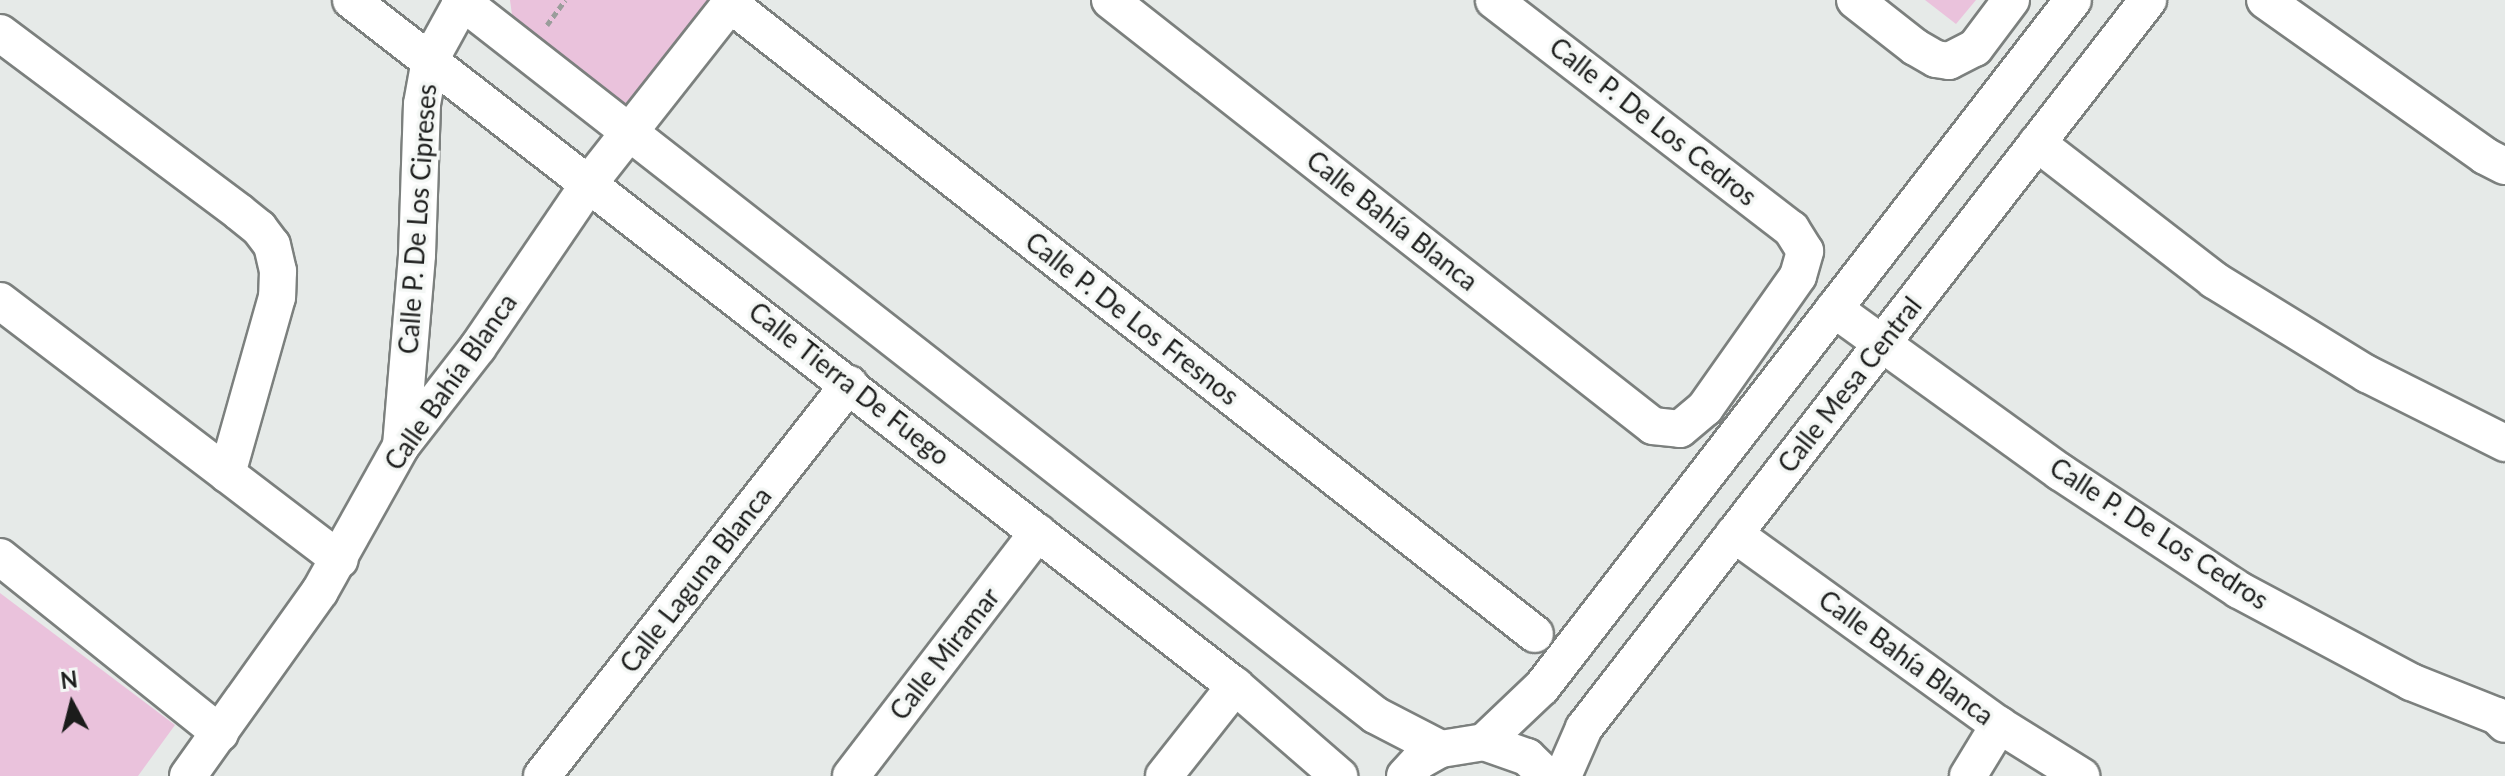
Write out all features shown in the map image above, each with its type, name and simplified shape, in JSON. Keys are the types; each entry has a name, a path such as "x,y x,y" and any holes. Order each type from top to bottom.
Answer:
{"street":[{"name":"Calle Tierra De Fuego","path":"351,0 590,182 1235,686 1339,776"},
{"name":"Calle P. De Los Cipreses","path":"401,446 417,255 422,104 430,60 462,0"},
{"path":"462,0 1375,715 1441,749"},
{"name":"Calle Bahía Blanca","path":"1110,0 1653,426 1680,429 1705,408 1798,276 1805,251"},
{"name":"Calle P. De Los Cedros","path":"1494,0 1791,229 1805,251"},
{"path":"1855,0 1915,47 1936,59 1949,61 1975,48 2011,0"},
{"path":"1484,742 1518,714 1542,687 2073,0"},
{"name":"Calle Mesa Central","path":"1563,776 1584,728 2148,0"},
{"path":"2265,0 2485,156 2505,166"},
{"name":"Calle Bahía Blanca","path":"188,776 340,560 401,446 478,347 590,182 632,133 732,2"},
{"name":"Calle P. De Los Fresnos","path":"732,2 1535,634"},
{"path":"0,33 239,212 272,245 278,271 277,297 227,474"},
{"path":"2037,143 2214,280 2367,374 2505,443"},
{"path":"0,301 340,560"},
{"name":"Calle P. De Los Cedros","path":"1834,309 2060,472 2239,590 2411,682 2497,716 2505,724"},
{"name":"Calle Laguna Blanca","path":"542,776 849,384"},
{"name":"Calle Miramar","path":"851,776 1038,532"},
{"name":"Calle Bahía Blanca","path":"1734,534 1999,725 2081,776"},
{"path":"0,557 220,733"},
{"path":"1164,776 1235,686"},
{"path":"1968,776 1999,725"},
{"path":"1405,776 1419,761 1441,749 1484,742 1527,757 1547,776"}],"shaded area":[{"path":"510,0 719,0 645,97 622,104 512,15"},
{"path":"1925,0 1976,0 1956,24"},
{"path":"0,593 175,725 138,776 0,776"}]}
